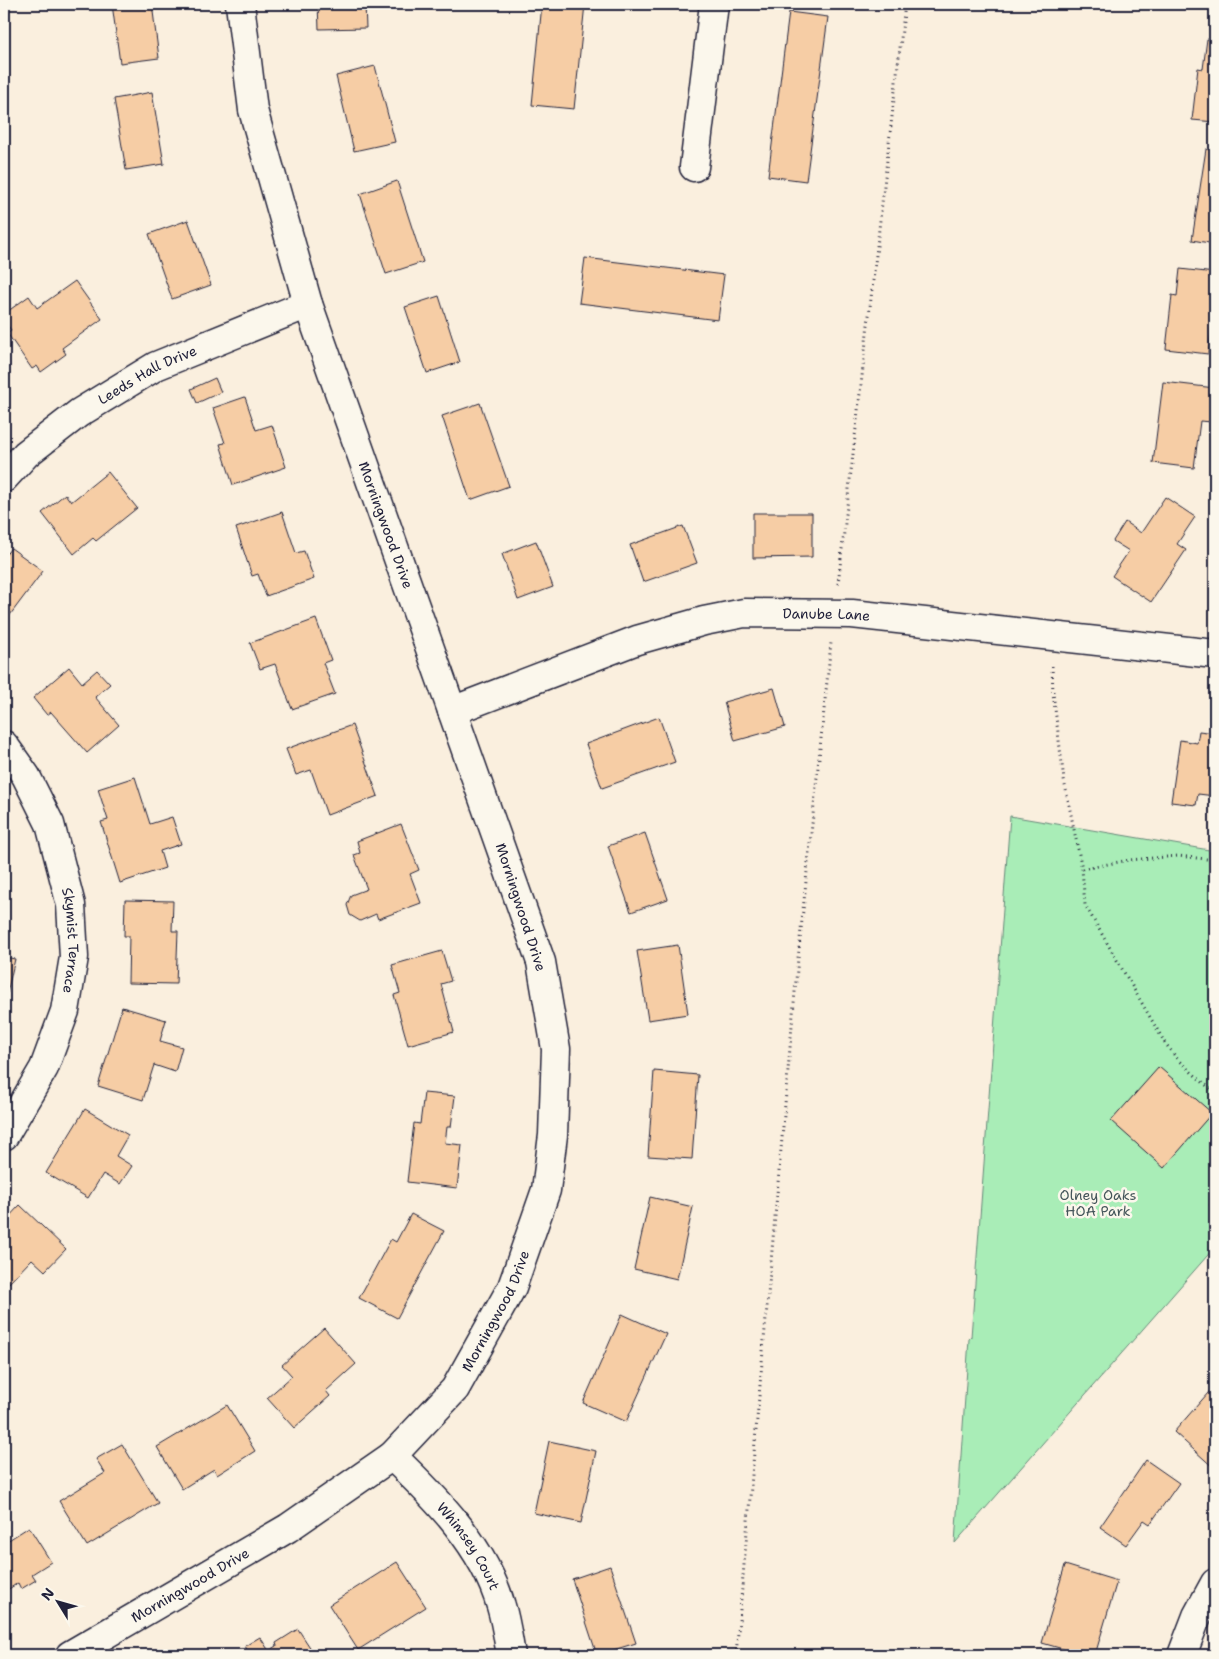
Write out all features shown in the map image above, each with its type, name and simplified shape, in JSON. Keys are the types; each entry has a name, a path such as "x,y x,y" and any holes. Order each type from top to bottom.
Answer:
{"street":[{"name":"Morningwood Drive","path":"70,1655 288,1528 392,1456 455,1389 512,1287 546,1190 553,1135 556,1049 541,962 308,304 253,110 240,4"},
{"path":"694,167 714,4"},
{"name":"Leeds Hall Drive","path":"4,478 26,454 79,413 156,366 308,304"},
{"name":"Danube Lane","path":"452,711 637,640 704,621 744,613 834,614 1215,654"},
{"name":"Skymist Terrace","path":"4,745 26,776 50,824 71,905 74,957 65,1011 44,1068 4,1136"},
{"name":"Whimsey Court","path":"392,1456 432,1494 480,1557 501,1606 511,1655"},
{"path":"1182,1655 1197,1616 1215,1583"}],"path":[{"path":"736,1655 798,958 834,614 905,4"},
{"path":"1051,636 1053,693 1064,780 1082,869 1085,905 1165,1043 1180,1061 1215,1093"},
{"path":"1082,869 1129,860 1178,856 1215,860"},
{"path":"1210,1206 1215,1202"}],"green space":[{"name":"Olney Oaks HOA Park","path":"1010,816 1215,851 1215,1247 955,1543 969,1339 971,1337"}],"building":[{"path":"112,4 152,4 159,58 120,63"},
{"path":"318,4 365,4 366,28 319,29"},
{"path":"542,4 585,4 574,109 532,105"},
{"path":"789,12 828,17 806,181 768,176"},
{"path":"1207,39 1215,40 1215,122 1192,120 1198,68 1203,69"},
{"path":"375,66 395,142 354,151 336,76"},
{"path":"152,92 164,164 126,170 114,99"},
{"path":"1206,149 1215,151 1215,244 1192,240"},
{"path":"397,181 423,262 386,274 360,194"},
{"path":"188,220 211,285 172,299 149,234"},
{"path":"585,258 724,275 718,320 579,303"},
{"path":"1180,269 1215,273 1215,302 1208,354 1166,349 1172,295 1177,296"},
{"path":"75,281 102,319 62,348 66,354 41,372 37,366 32,369 7,333 11,330 4,321 4,314 29,296 37,308"},
{"path":"439,296 460,362 427,373 405,307"},
{"path":"215,378 221,392 197,403 191,389"},
{"path":"1163,382 1215,388 1212,422 1200,421 1194,468 1153,463"},
{"path":"245,397 256,430 272,425 286,467 233,485 220,444 225,443 213,408"},
{"path":"480,403 509,486 470,500 442,416"},
{"path":"108,472 137,508 96,541 93,538 74,554 42,513 65,494 71,502"},
{"path":"1165,497 1195,517 1177,544 1186,550 1151,602 1112,576 1129,551 1113,541 1125,522 1141,533"},
{"path":"282,512 296,553 304,551 314,579 266,596 258,574 252,576 236,528"},
{"path":"753,513 812,513 812,557 753,558"},
{"path":"683,526 697,563 643,582 630,545"},
{"path":"536,541 553,587 518,600 502,554"},
{"path":"11,548 43,571 4,623 4,557"},
{"path":"316,619 331,660 323,663 335,694 292,709 275,664 260,669 250,643"},
{"path":"69,667 82,683 97,670 110,684 95,697 119,725 87,753 51,712 47,715 33,698"},
{"path":"774,688 785,727 735,741 724,702"},
{"path":"659,717 675,762 602,788 586,744"},
{"path":"352,725 378,796 327,815 311,770 296,775 286,749"},
{"path":"1199,731 1215,733 1215,796 1198,794 1196,805 1171,802 1180,740 1197,743"},
{"path":"135,777 150,824 172,817 181,844 160,851 165,868 120,883 101,822 108,820 98,789"},
{"path":"401,824 419,870 410,874 421,903 378,919 376,914 360,921 350,915 347,905 351,895 367,889 354,855 360,853 357,841"},
{"path":"645,833 668,899 631,912 608,846"},
{"path":"125,900 173,901 172,931 178,931 176,984 128,983 129,936 124,936"},
{"path":"678,945 688,1014 648,1020 637,951"},
{"path":"442,951 451,981 441,984 454,1032 408,1045 394,995 400,993 392,965"},
{"path":"4,957 15,959 7,993 4,992"},
{"path":"122,1007 166,1020 160,1041 182,1047 175,1072 154,1065 143,1100 98,1086"},
{"path":"1159,1067 1212,1113 1164,1168 1111,1121"},
{"path":"654,1071 698,1075 692,1159 648,1156"},
{"path":"424,1093 455,1096 451,1127 447,1127 445,1143 462,1145 457,1188 407,1182 414,1123 420,1124"},
{"path":"85,1109 128,1135 116,1156 132,1166 120,1184 103,1174 88,1198 46,1173"},
{"path":"650,1197 693,1207 677,1279 634,1269"},
{"path":"20,1205 66,1249 45,1271 32,1259 9,1283 4,1279 4,1222"},
{"path":"411,1214 444,1231 397,1318 359,1298 391,1239 396,1242"},
{"path":"622,1314 666,1334 626,1422 583,1403"},
{"path":"324,1328 356,1364 326,1391 330,1396 294,1428 267,1398 292,1376 282,1365"},
{"path":"1215,1385 1215,1469 1174,1432"},
{"path":"227,1405 255,1451 217,1475 214,1469 182,1489 157,1447"},
{"path":"549,1441 596,1451 581,1523 534,1513"},
{"path":"122,1444 158,1503 87,1546 59,1501 105,1473 96,1459"},
{"path":"1146,1460 1179,1483 1150,1524 1144,1520 1126,1545 1100,1527"},
{"path":"29,1527 51,1562 32,1574 36,1580 21,1589 18,1583 4,1592 4,1543"},
{"path":"397,1562 426,1607 358,1650 329,1605"},
{"path":"1065,1565 1117,1581 1095,1655 1084,1655 1042,1643"},
{"path":"610,1566 636,1643 597,1655 572,1579"},
{"path":"298,1629 315,1655 246,1655 249,1653 245,1646 260,1637 269,1651 277,1646 276,1643"}]}
